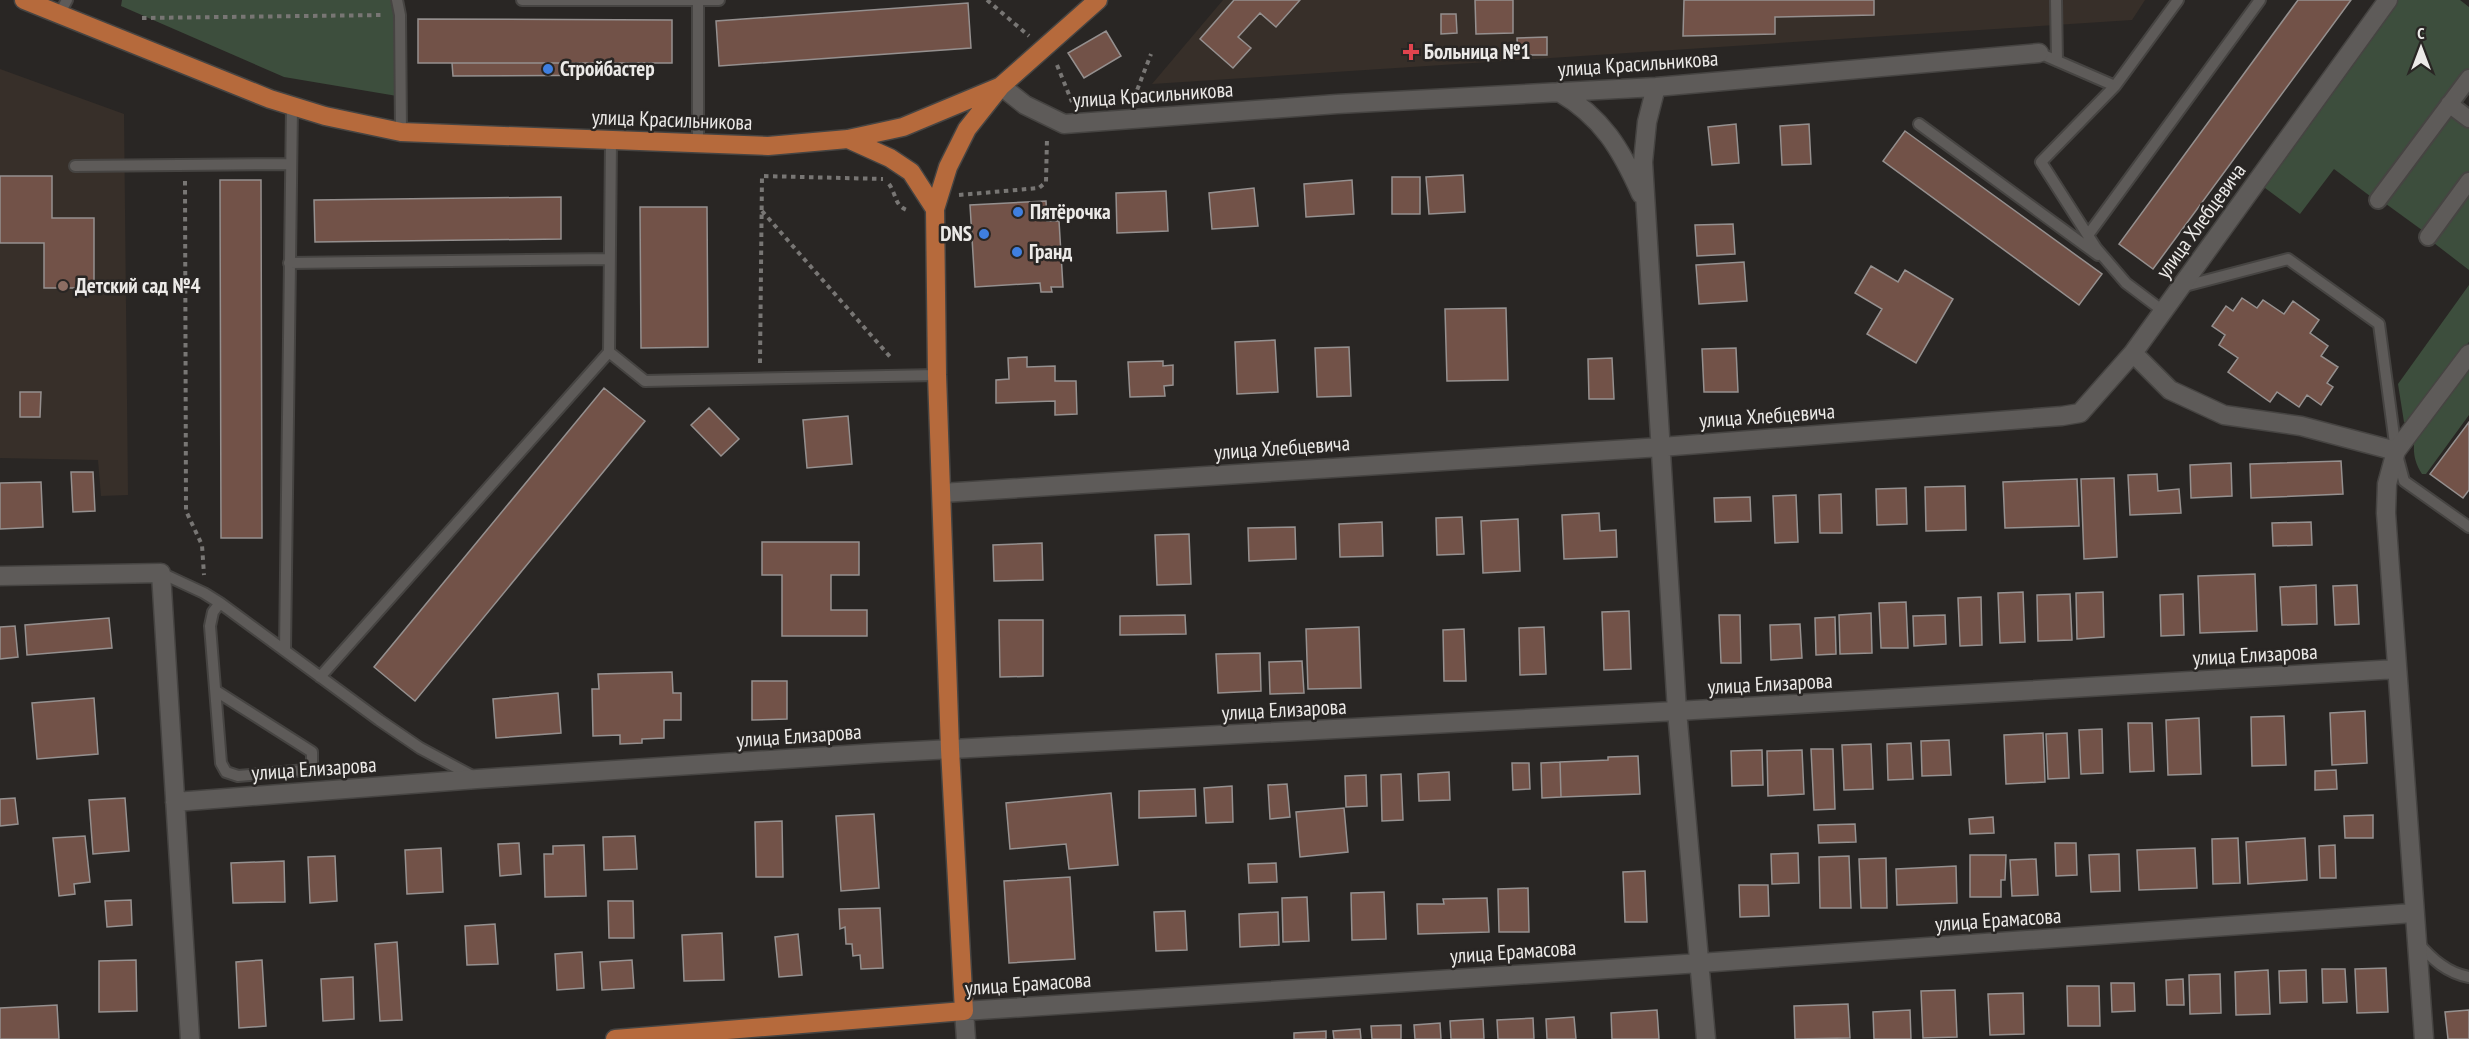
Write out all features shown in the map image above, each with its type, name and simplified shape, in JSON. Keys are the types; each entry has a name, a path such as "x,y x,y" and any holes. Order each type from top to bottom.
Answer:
{"main road":[{"name":"улица Красильникова","path":"24,0 64,6 270,99 325,116 401,132 768,146 848,139 903,127 1001,86"},
{"path":"964,1011 950,749 937,375 934,209 948,167 968,129 1001,86 1098,0"},
{"path":"848,139 890,158 911,172 934,209"},
{"name":"улица Ерамасова","path":"615,1039 964,1011"}],"street":[{"name":"улица Хлебцевича","path":"942,493 1661,447 2080,413 2093,402 2133,352 2388,0"},
{"name":"улица Красильникова","path":"1001,86 1025,105 1064,124 1656,87 2039,53"},
{"path":"2378,200 2469,78"},
{"path":"1656,87 1647,122 1643,162 1645,203 1677,711 1706,1039"},
{"path":"1559,92 1580,105 1604,129 1624,159 1645,203"},
{"path":"2450,104 2469,119"},
{"path":"2428,237 2469,181"},
{"path":"2133,352 2170,390 2224,415 2301,426 2396,451"},
{"path":"2424,1039 2415,941 2386,513 2387,484 2396,451 2469,354"},
{"path":"0,576 161,573 190,1039"},
{"name":"улица Елизарова","path":"175,802 477,779 950,749 1677,711 2397,669"},
{"name":"улица Ерамасова","path":"964,1011 2413,913"},
{"path":"964,1011 966,1039"}],"lane":[{"path":"397,0 400,15 401,132"},
{"path":"522,0 719,0"},
{"path":"2056,0 2057,61"},
{"path":"2163,311 2126,283 2111,265 2088,235 2041,162 2115,86 2178,0"},
{"path":"2088,235 2260,0"},
{"path":"698,1 698,143"},
{"path":"2039,53 2115,86"},
{"path":"285,651 292,106"},
{"path":"1919,124 2111,265"},
{"path":"320,677 609,352 611,141"},
{"path":"75,166 290,164"},
{"path":"289,264 609,259"},
{"path":"2181,287 2288,259 2379,324 2396,451 2404,481 2469,527"},
{"path":"609,352 645,381 937,375"},
{"path":"161,573 220,603 420,748 477,779"},
{"path":"216,691 312,752 312,762 306,770 238,776 226,772 221,763 210,626 213,612 220,603"},
{"path":"2415,941 2431,959 2457,974 2469,977"}],"path":[{"path":"142,18 400,15"},
{"path":"1141,118 1134,98 1151,54"},
{"path":"760,378 762,176 884,179 891,186 895,201 901,208 909,211 955,208 956,195 1039,188 1046,182 1048,116"},
{"path":"184,165 186,511 202,544 204,593"},
{"path":"762,210 906,375"}],"shaded area":[{"name":"Больница №1","path":"1223,0 2145,0 2132,20 1152,84"},
{"name":"Детский сад №4","path":"0,69 124,114 128,495 101,496 98,460 0,458"}],"green space":[{"path":"122,0 392,0 396,18 397,96 284,77 121,6"},
{"path":"2398,0 2460,0 2469,7 2469,71 2374,199 2334,169 2300,214 2261,185"},
{"path":"2449,111 2469,126 2469,176 2426,233 2382,201"},
{"path":"2469,188 2469,270 2430,240"},
{"path":"2469,285 2469,342 2408,423 2404,422 2398,384"},
{"path":"2469,360 2469,415 2426,474 2422,474 2414,455 2415,435"}],"building":[{"path":"1234,0 1300,0 1276,27 1260,13 1238,37 1251,48 1233,68 1200,39"},
{"path":"1475,0 1513,0 1513,33 1476,34"},
{"path":"1684,0 1874,0 1874,15 1775,17 1775,34 1683,36"},
{"path":"2298,0 2351,0 2153,269 2119,244"},
{"path":"968,3 971,48 719,66 716,21"},
{"path":"1441,14 1456,14 1457,33 1441,34"},
{"path":"418,19 672,20 672,63 418,63"},
{"path":"1106,31 1121,56 1084,78 1068,53"},
{"path":"1547,37 1547,55 1518,55 1517,38"},
{"name":"Стройбастер","path":"452,63 643,63 643,75 453,76"},
{"path":"1736,124 1739,163 1712,165 1708,127"},
{"path":"1809,124 1811,164 1782,165 1780,126"},
{"path":"1905,131 2102,274 2079,305 1883,161"},
{"path":"1463,175 1465,212 1429,214 1426,177"},
{"path":"0,176 52,176 52,218 94,218 94,288 44,288 44,243 0,243"},
{"path":"1392,177 1420,177 1420,214 1392,214"},
{"path":"220,180 261,180 262,538 221,538"},
{"path":"1352,180 1354,214 1306,217 1304,184"},
{"path":"1254,188 1258,226 1212,229 1209,193"},
{"path":"1166,191 1168,231 1117,233 1116,193"},
{"path":"561,197 561,239 315,242 314,200"},
{"name":"Гранд","path":"1046,201 1047,221 1059,221 1063,287 1051,287 1052,292 1041,292 1040,283 975,287 970,205"},
{"path":"640,207 707,207 708,347 641,348"},
{"path":"1733,224 1735,254 1697,256 1695,225"},
{"path":"1744,262 1747,301 1699,304 1696,265"},
{"path":"1871,266 1898,282 1905,270 1953,299 1916,363 1867,334 1882,309 1855,293"},
{"path":"2242,298 2257,308 2263,300 2284,314 2293,301 2319,320 2310,333 2328,346 2321,356 2338,367 2327,383 2333,387 2321,405 2307,395 2299,407 2277,392 2270,402 2228,372 2238,358 2219,345 2225,335 2212,326 2226,306 2233,311"},
{"path":"1506,308 1508,380 1447,381 1445,309"},
{"path":"1275,340 1278,392 1237,394 1235,342"},
{"path":"1349,347 1351,396 1317,397 1315,348"},
{"path":"1736,348 1738,392 1704,392 1702,349"},
{"path":"1027,357 1027,367 1055,366 1055,381 1076,381 1077,414 1055,415 1055,401 996,403 996,380 1009,379 1008,358"},
{"path":"1612,358 1614,399 1589,399 1588,359"},
{"path":"1163,361 1163,366 1173,365 1173,385 1164,386 1165,396 1130,397 1128,362"},
{"path":"604,388 645,421 415,701 374,667"},
{"path":"20,392 41,392 40,417 20,417"},
{"path":"709,408 739,439 721,456 691,425"},
{"path":"848,416 852,464 807,468 803,420"},
{"path":"2469,422 2469,490 2463,498 2430,474"},
{"path":"2341,461 2343,494 2251,498 2250,464"},
{"path":"2231,463 2232,496 2191,498 2190,465"},
{"path":"71,472 93,472 95,511 73,512"},
{"path":"2157,474 2158,491 2179,489 2181,513 2130,515 2128,475"},
{"path":"2114,478 2117,557 2084,559 2081,479"},
{"path":"2077,479 2079,526 2005,528 2003,482"},
{"path":"41,482 43,527 0,529 0,483"},
{"path":"1965,486 1966,530 1926,531 1925,487"},
{"path":"1906,488 1907,524 1877,525 1876,489"},
{"path":"1841,494 1842,533 1820,533 1819,495"},
{"path":"1796,495 1798,542 1775,543 1773,496"},
{"path":"1750,497 1751,521 1715,522 1714,498"},
{"path":"1599,513 1600,531 1616,530 1617,557 1564,559 1562,515"},
{"path":"1462,517 1464,554 1437,555 1436,518"},
{"path":"1518,519 1520,571 1483,573 1481,521"},
{"path":"1382,522 1383,556 1340,557 1339,524"},
{"path":"2311,522 2312,545 2273,546 2272,523"},
{"path":"1295,527 1296,559 1249,561 1248,528"},
{"path":"1189,534 1191,584 1157,585 1155,535"},
{"path":"762,542 859,542 859,575 831,575 831,610 867,610 867,636 782,636 782,575 762,575"},
{"path":"1042,543 1043,580 994,581 993,545"},
{"path":"2255,574 2257,631 2200,633 2198,576"},
{"path":"2316,585 2317,624 2282,625 2280,587"},
{"path":"2357,585 2359,624 2335,625 2333,586"},
{"path":"2023,592 2025,642 2000,643 1998,593"},
{"path":"2103,592 2104,637 2077,639 2076,593"},
{"path":"2070,594 2072,640 2038,641 2037,595"},
{"path":"2183,594 2184,635 2161,636 2160,595"},
{"path":"1981,597 1982,645 1960,646 1958,598"},
{"path":"1906,602 1908,648 1881,648 1879,603"},
{"path":"1629,611 1631,669 1604,670 1602,612"},
{"path":"1871,613 1872,653 1840,654 1839,615"},
{"path":"1185,615 1186,634 1120,635 1120,616"},
{"path":"1719,615 1740,615 1741,663 1721,663"},
{"path":"1945,615 1946,644 1914,646 1913,616"},
{"path":"1835,617 1836,654 1816,655 1815,618"},
{"path":"109,618 112,648 27,655 25,625"},
{"path":"999,620 1043,620 1043,676 1000,677"},
{"path":"1800,624 1802,658 1771,660 1770,625"},
{"path":"15,626 18,657 0,659 0,627"},
{"path":"1359,627 1361,688 1308,689 1306,629"},
{"path":"1544,627 1546,674 1520,675 1519,628"},
{"path":"1464,629 1466,681 1444,681 1443,630"},
{"path":"1260,653 1261,691 1218,693 1216,654"},
{"path":"1302,661 1304,693 1270,694 1269,662"},
{"path":"672,672 673,693 681,693 681,720 664,720 664,738 642,739 642,743 620,744 620,735 593,736 592,689 599,689 598,674"},
{"path":"752,681 787,681 787,719 752,720"},
{"path":"558,693 561,733 496,738 493,699"},
{"path":"94,698 98,754 37,759 32,703"},
{"path":"2365,711 2367,763 2332,765 2330,713"},
{"path":"2284,716 2286,765 2252,766 2251,717"},
{"path":"2199,718 2201,774 2168,775 2166,720"},
{"path":"2128,723 2152,723 2154,771 2130,772"},
{"path":"2102,729 2103,773 2081,774 2079,730"},
{"path":"2043,733 2045,782 2006,784 2004,735"},
{"path":"2067,733 2069,778 2048,779 2046,734"},
{"path":"1949,740 1951,775 1922,776 1921,741"},
{"path":"1911,743 1913,779 1888,780 1887,744"},
{"path":"1871,744 1873,789 1844,790 1842,745"},
{"path":"1811,749 1833,749 1835,809 1814,810"},
{"path":"1762,750 1763,785 1732,786 1731,751"},
{"path":"1802,750 1804,794 1768,796 1767,751"},
{"path":"1638,756 1640,794 1561,797 1560,762"},
{"path":"1560,762 1561,797 1542,798 1541,763"},
{"path":"1512,763 1529,763 1530,789 1513,790"},
{"path":"2336,770 2337,789 2315,790 2315,771"},
{"path":"1449,772 1450,800 1419,801 1418,774"},
{"path":"1401,774 1403,820 1382,821 1381,775"},
{"path":"1366,775 1367,806 1346,807 1345,776"},
{"path":"1287,784 1290,817 1270,819 1268,785"},
{"path":"1232,786 1233,822 1206,823 1204,788"},
{"path":"1195,789 1196,816 1139,818 1139,791"},
{"path":"1111,793 1118,865 1069,869 1066,844 1010,849 1006,803"},
{"path":"15,798 18,824 0,826 0,799"},
{"path":"125,798 129,851 93,854 89,800"},
{"path":"1344,808 1348,852 1300,857 1296,812"},
{"path":"874,814 879,888 841,891 836,816"},
{"path":"2373,815 2373,838 2345,838 2344,816"},
{"path":"1993,817 1994,833 1970,834 1969,819"},
{"path":"782,821 783,877 756,877 755,822"},
{"path":"1855,824 1856,842 1819,843 1818,825"},
{"path":"85,836 90,882 74,884 75,894 59,896 53,838"},
{"path":"635,836 637,869 604,870 603,837"},
{"path":"2238,838 2240,883 2213,884 2212,839"},
{"path":"2305,838 2307,880 2248,884 2246,842"},
{"path":"519,843 521,874 500,876 498,844"},
{"path":"2055,843 2076,843 2077,875 2056,876"},
{"path":"584,845 586,896 545,897 544,854 553,854 553,846"},
{"path":"2335,845 2336,878 2320,878 2319,846"},
{"path":"441,848 443,892 407,894 405,850"},
{"path":"2195,848 2197,888 2139,890 2137,850"},
{"path":"1798,853 1799,883 1772,884 1771,854"},
{"path":"2119,854 2120,891 2091,892 2089,855"},
{"path":"1970,855 2006,855 2005,880 2001,880 2001,897 1970,897"},
{"path":"335,856 337,901 310,903 308,857"},
{"path":"1849,856 1851,908 1820,908 1819,857"},
{"path":"1886,858 1887,908 1861,908 1859,859"},
{"path":"2036,859 2038,895 2012,896 2010,860"},
{"path":"284,861 285,902 233,903 231,863"},
{"path":"1276,863 1277,882 1249,883 1248,864"},
{"path":"1956,866 1957,903 1897,905 1896,869"},
{"path":"1645,871 1647,922 1625,922 1623,872"},
{"path":"1070,877 1075,959 1009,963 1004,881"},
{"path":"1739,885 1768,885 1769,916 1740,917"},
{"path":"1528,888 1529,932 1499,932 1498,889"},
{"path":"1384,892 1386,939 1352,940 1351,893"},
{"path":"1307,897 1309,941 1283,942 1282,898"},
{"path":"1487,898 1489,932 1418,934 1417,904 1444,904 1443,899"},
{"path":"131,900 132,925 107,927 105,901"},
{"path":"608,901 633,901 634,938 609,938"},
{"path":"880,908 883,968 861,969 860,955 853,956 852,944 846,944 845,927 840,929 839,909"},
{"path":"1185,911 1187,950 1156,951 1154,912"},
{"path":"1278,912 1279,945 1240,947 1239,914"},
{"path":"495,924 498,964 467,965 465,926"},
{"path":"722,933 724,980 684,981 682,935"},
{"path":"798,934 802,975 779,977 775,937"},
{"path":"397,942 402,1020 380,1021 375,944"},
{"path":"582,952 584,988 557,990 555,954"},
{"path":"136,960 137,1011 99,1012 99,961"},
{"path":"262,960 266,1026 239,1028 236,962"},
{"path":"632,960 634,988 602,990 600,962"},
{"path":"2386,968 2388,1012 2357,1013 2355,969"},
{"path":"2322,969 2345,969 2347,1002 2323,1003"},
{"path":"2268,970 2270,1014 2236,1015 2235,972"},
{"path":"2306,970 2307,1002 2280,1003 2279,971"},
{"path":"2220,974 2221,1013 2190,1014 2189,975"},
{"path":"353,977 354,1019 323,1021 321,979"},
{"path":"2183,979 2184,1005 2167,1005 2166,980"},
{"path":"2111,983 2134,983 2135,1011 2112,1012"},
{"path":"2067,986 2099,986 2100,1026 2068,1026"},
{"path":"1955,990 1957,1037 1923,1038 1921,991"},
{"path":"2023,993 2024,1034 1990,1035 1988,994"},
{"path":"1848,1004 1850,1038 1795,1039 1794,1006"},
{"path":"57,1005 59,1039 0,1039 0,1008"},
{"path":"1657,1010 1659,1039 1612,1039 1611,1013"},
{"path":"1910,1010 1911,1039 1874,1039 1873,1012"},
{"path":"2469,1010 2469,1039 2448,1039 2445,1012"},
{"path":"1574,1017 1576,1039 1547,1039 1546,1019"},
{"path":"1533,1018 1534,1039 1498,1039 1497,1020"},
{"path":"1483,1019 1484,1039 1451,1039 1450,1021"},
{"path":"1440,1023 1441,1039 1415,1039 1414,1025"},
{"path":"1401,1025 1401,1039 1372,1039 1371,1026"},
{"path":"1360,1029 1361,1039 1334,1039 1333,1031"},
{"path":"1326,1031 1326,1039 1294,1039 1294,1033"}],"place":[{"name":"Больница №1","path":"1411,52"},
{"name":"Стройбастер","path":"548,69"},
{"name":"Пятёрочка","path":"1018,212"},
{"name":"DNS","path":"984,234"},
{"name":"Гранд","path":"1017,252"},
{"name":"Детский сад №4","path":"63,286"}]}
